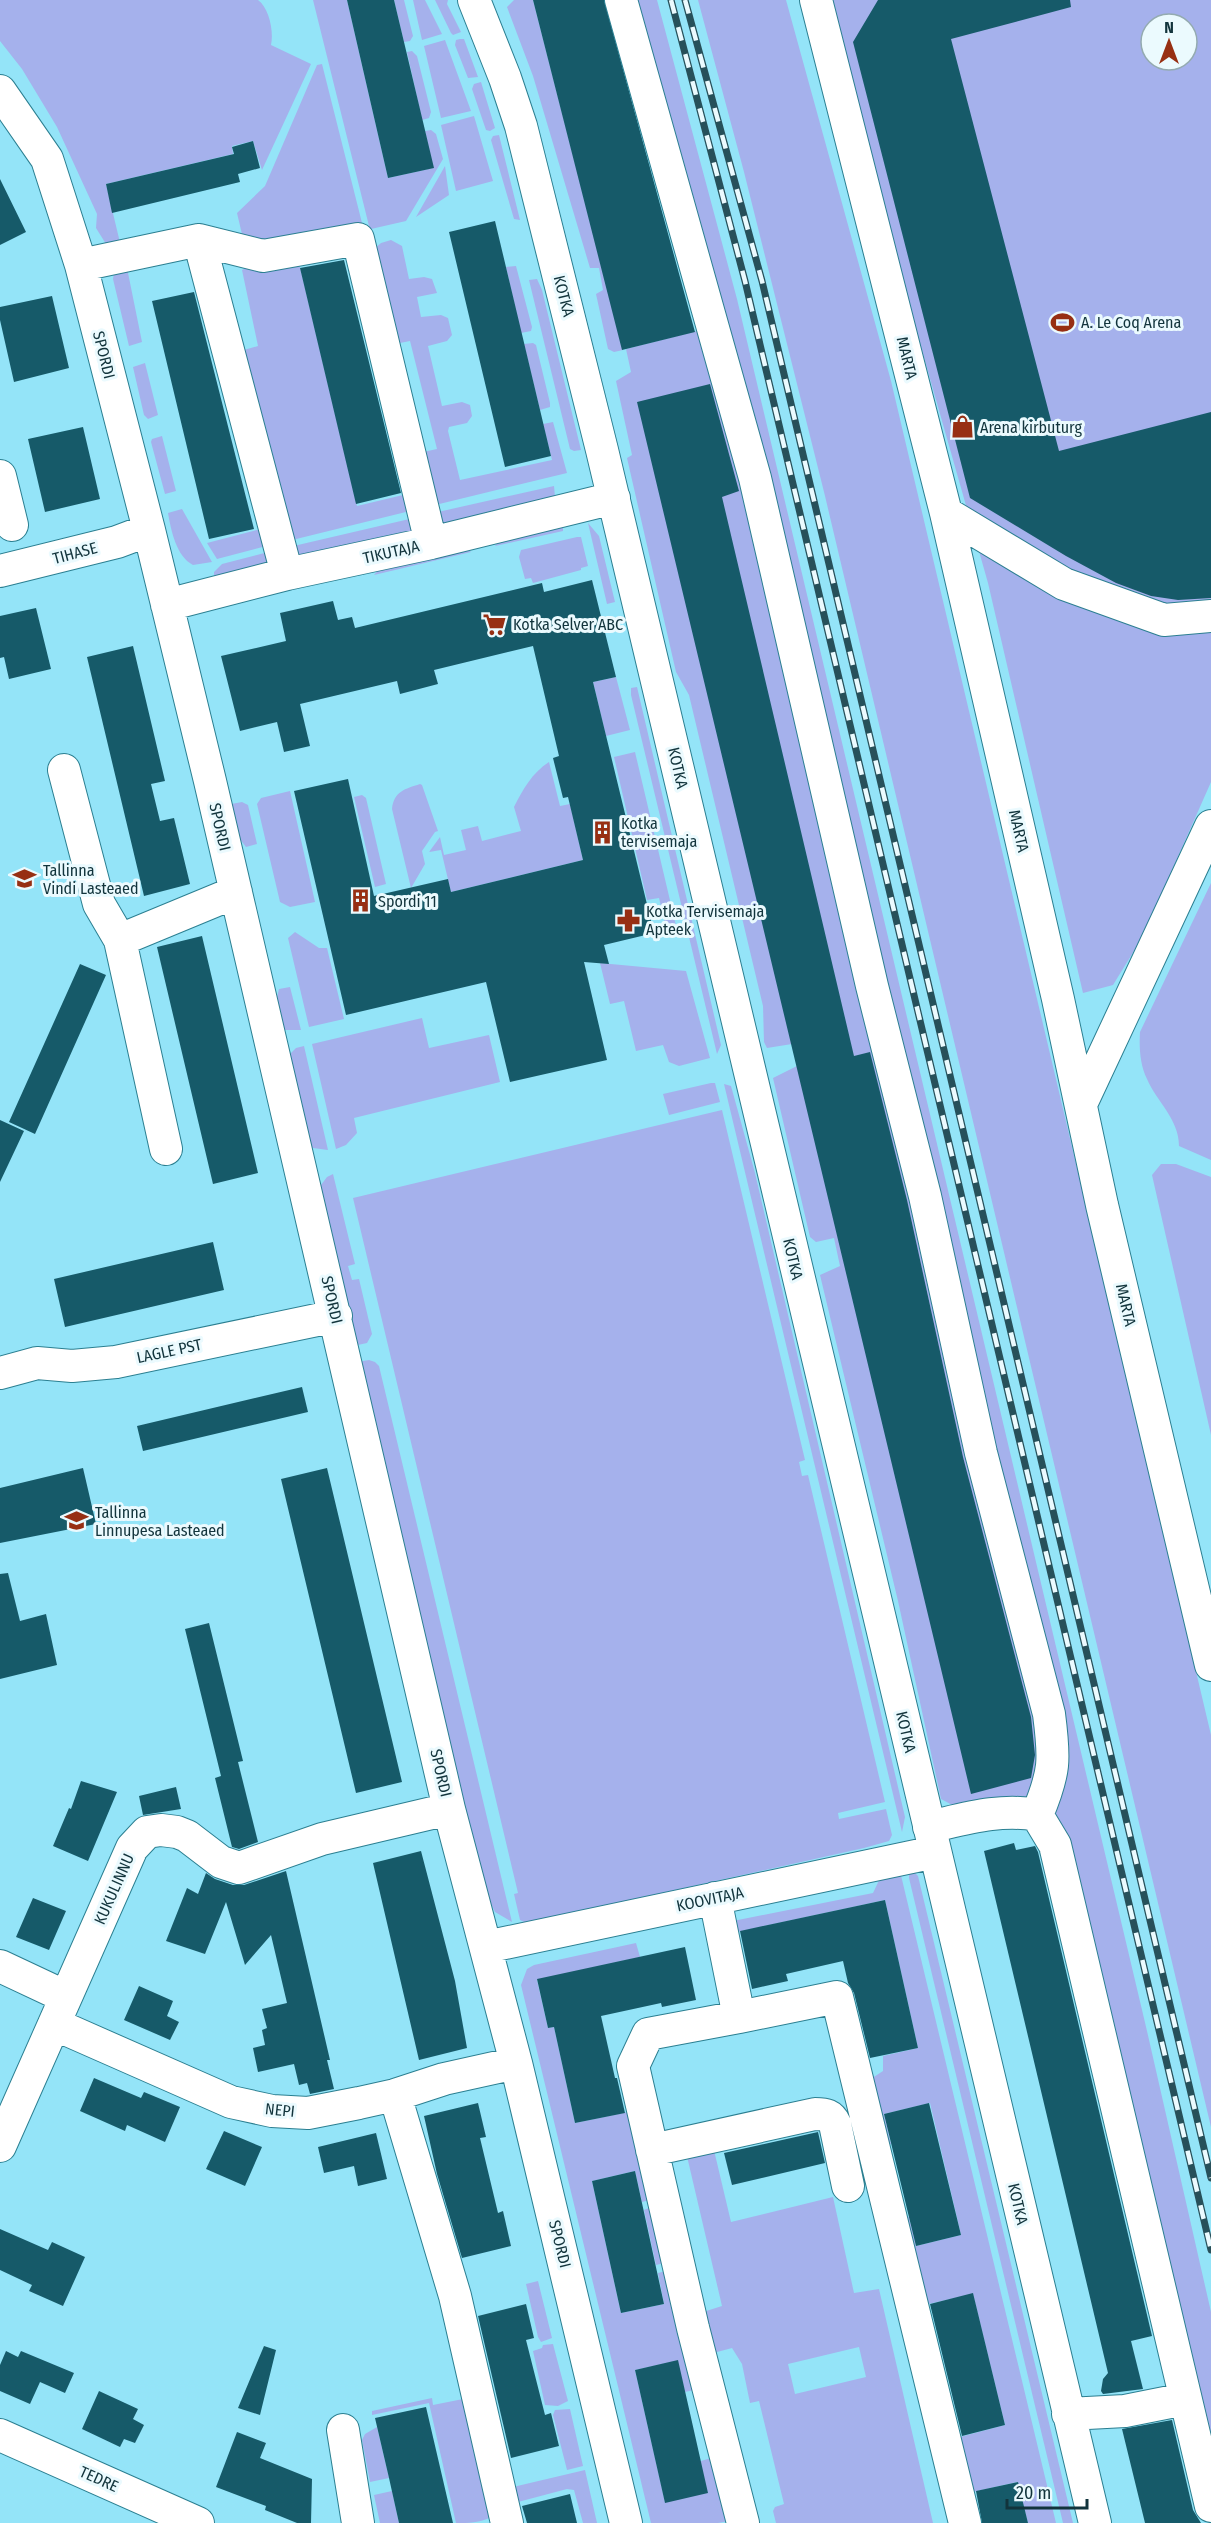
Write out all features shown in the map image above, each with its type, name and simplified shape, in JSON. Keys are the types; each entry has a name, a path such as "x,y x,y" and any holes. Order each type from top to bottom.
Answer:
{"street":[{"name":"KOTKA","path":"474,0 521,126 614,498 1095,2523"},
{"path":"621,0 755,478 872,986 925,1196 981,1453 1049,1714 1054,1755 1050,1783 1037,1815 1055,1845 1058,1856 1211,2506"},
{"name":"MARTA","path":"816,0 946,513 1211,1665"},
{"name":"SPORDI","path":"5,108 46,159 81,265 149,530 236,892 449,1809 516,2063 626,2523"},
{"path":"81,265 199,240 263,256 358,239 431,543"},
{"path":"199,240 287,574"},
{"path":"0,476 12,525"},
{"name":"TIKUTAJA","path":"167,605 287,574 431,543 614,498"},
{"path":"946,513 1064,584 1164,620 1211,616"},
{"name":"TIHASE","path":"0,571 117,542 149,530"},
{"path":"64,770 99,904 120,939 166,1149"},
{"path":"1081,1104 1211,826"},
{"path":"120,939 236,892"},
{"name":"LAGLE PST","path":"0,1373 37,1363 72,1366 116,1362 336,1316"},
{"name":"KUKULINNU","path":"0,2146 132,1848 147,1832 161,1830 187,1836 221,1862 238,1868 322,1839 449,1809"},
{"name":"KOOVITAJA","path":"486,1947 715,1898 932,1840 984,1814 1020,1812 1037,1815"},
{"path":"715,1898 739,2017"},
{"name":"NEPI","path":"0,1966 60,2011 231,2102 262,2109 308,2113 395,2095 444,2079 516,2063"},
{"path":"743,2523 693,2328 633,2066 648,2034 837,1997 965,2523"},
{"path":"395,2095 455,2296 507,2523"},
{"path":"652,2150 815,2114 826,2114 835,2124 848,2186"},
{"path":"1068,2414 1125,2411 1185,2399"},
{"path":"343,2430 358,2523"},
{"name":"TEDRE","path":"0,2435 198,2523"}],"shaded area":[{"path":"0,0 258,0 265,8 270,20 271,45 311,64 262,170 253,141 232,146 233,154 106,184 122,251 111,252 96,228 97,214 57,127 22,69 0,41"},
{"path":"313,0 347,0 388,178 433,168 425,131 431,130 436,134 443,159 406,221 371,229 369,226"},
{"path":"394,0 404,0 413,36 410,41 404,42"},
{"path":"413,0 425,0 442,34 422,40"},
{"path":"435,0 448,0 447,4 461,32 453,35 451,33"},
{"path":"514,0 533,0 623,350 614,352 608,349 596,294 603,290 599,268 590,268 533,76 507,7"},
{"path":"628,0 657,0 737,299 1147,2031 1211,2312 1211,2467 1049,1808 956,1807 941,1799 898,1601 820,1275 840,1266 834,1238 816,1242 810,1237 773,1078 797,1066 792,1044 767,1048 764,1042 763,1006 689,695 676,672 627,458 632,455 616,381 631,372 626,349 697,331 720,329"},
{"path":"698,0 786,0 891,381 1211,1735 1211,2127 825,496 744,172"},
{"name":"A. Le Coq Arena","path":"827,0 1211,0 1211,782 1142,938 1113,985 1083,993 988,583 824,5"},
{"path":"464,39 478,77 468,78 455,45 456,40"},
{"path":"445,40 471,111 441,118 424,46"},
{"path":"412,51 417,56 431,112 429,118 422,120 407,52"},
{"path":"322,64 362,223 245,247 237,213 265,186 317,65"},
{"path":"481,82 495,128 490,131 486,130 472,89 474,84"},
{"path":"474,116 493,181 456,191 441,125"},
{"path":"499,135 520,220 514,219 491,140 493,136"},
{"path":"445,166 449,195 416,217"},
{"path":"391,240 402,246 409,279 424,277 432,279 437,293 417,297 421,317 441,315 448,318 452,335 447,341 428,346 442,406 462,402 470,405 472,416 467,423 449,427 448,431 460,480 552,460 543,424 553,422 567,473 427,507 414,454 437,449 410,341 400,343 380,263 368,254 381,243"},
{"path":"297,262 357,506 403,495 414,510 284,542 237,352 258,346 242,270 248,267"},
{"path":"126,263 142,342 129,346 113,279 114,273"},
{"path":"516,266 532,327 531,331 521,333 506,267"},
{"path":"537,279 542,290 581,450 570,449 529,280"},
{"path":"524,344 536,345 550,403 550,407 540,410"},
{"path":"145,363 158,415 148,419 144,415 133,367"},
{"path":"162,436 176,491 165,494 151,442 152,439"},
{"path":"554,486 555,497 442,525 429,514"},
{"path":"182,509 212,562 193,565 178,549 168,513"},
{"path":"418,517 415,530 298,558 285,548"},
{"path":"563,522 563,531 495,546 501,538"},
{"path":"588,523 599,536 615,602 607,604"},
{"path":"265,528 270,545 217,559 207,543"},
{"path":"581,537 588,566 533,583 531,578 525,579 519,557 521,550"},
{"path":"468,549 471,552 374,575 379,569"},
{"path":"272,551 270,562 214,577 214,572 222,564"},
{"path":"616,677 630,730 606,736 593,682"},
{"path":"637,687 721,1045 717,1054 631,695 631,688"},
{"path":"635,752 677,930 667,932 659,898 647,900 614,757"},
{"path":"549,762 560,806 570,804 583,860 451,892 441,850 429,852 440,837 444,855 466,850 461,830 478,826 482,841 521,831 514,807 528,782"},
{"path":"420,784 438,831 422,851 425,864 411,888 392,809 398,794"},
{"path":"290,791 315,902 290,907 280,902 257,804 261,798"},
{"path":"362,795 366,798 386,884 375,887 354,797"},
{"path":"242,802 248,805 257,844 246,847 236,834 226,805"},
{"path":"1211,883 1211,1160 1179,1146 1172,1119 1145,1074 1141,1062 1140,1032"},
{"path":"295,932 319,948 327,948 344,1019 309,1027 288,938"},
{"path":"600,963 686,971 710,1058 679,1066 669,1062 663,1045 636,1051 624,1001 610,1004"},
{"path":"290,987 301,1030 284,1030 276,1001 279,989"},
{"path":"422,1018 429,1048 489,1035 500,1082 354,1118 357,1133 346,1145 336,1149 312,1044"},
{"path":"304,1046 328,1150 313,1148 307,1143 287,1057 296,1048"},
{"path":"715,1083 720,1102 669,1115 663,1094"},
{"path":"724,1084 731,1086 755,1173 905,1817 902,1832"},
{"path":"722,1110 805,1460 799,1462 802,1476 808,1475 885,1802 838,1813 839,1819 886,1809 892,1835 889,1841 864,1848 526,1923 520,1920 514,1894 518,1893 353,1198"},
{"path":"1161,1164 1176,1164 1211,1177 1211,1435 1152,1175"},
{"path":"333,1174 355,1264 348,1266 352,1280 359,1279 372,1334 367,1343 353,1346 318,1189 327,1177"},
{"path":"369,1360 379,1366 512,1922 495,1912 487,1896 357,1362"},
{"path":"899,1867 1056,2523 1028,2523 1017,2482 973,2492 960,2437 1005,2425 973,2294 928,2304 897,2219 909,2217 916,2246 961,2235 930,2103 884,2114 891,2144 880,2147 866,2082 883,2071 883,2056 918,2048 885,1900 737,1932 728,1922 873,1893 884,1870"},
{"path":"909,1867 918,1876 1073,2523 1063,2523 909,1878"},
{"path":"636,1943 640,1957 537,1980 548,2028 554,2027 575,2123 628,2112 653,2199 642,2202 635,2171 592,2181 621,2313 664,2304 658,2273 670,2270 694,2390 685,2392 677,2361 635,2370 665,2502 701,2461 711,2458 729,2521 718,2523 651,2523 521,1985 527,1969 534,1965"},
{"path":"713,2146 731,2222 833,2197 854,2293 879,2289 933,2523 776,2523 773,2511 775,2507 784,2504 759,2401 750,2403 742,2364 732,2348 706,2355 700,2313 722,2306 686,2152","holes":["859,2347 866,2377 795,2394 788,2364"]},
{"path":"654,2206 668,2262 656,2265 644,2210"},
{"path":"538,2281 552,2338 541,2342 526,2284"},
{"path":"553,2344 568,2401 558,2406 545,2405 533,2351 542,2348 543,2345"},
{"path":"432,2398 433,2405 463,2399 491,2517 487,2519 456,2523 429,2403 372,2415 372,2411"},
{"path":"570,2409 583,2466 567,2470 553,2415 555,2410"},
{"path":"377,2427 389,2478 370,2482 362,2440 365,2434"},
{"path":"585,2470 597,2523 583,2523 574,2490 567,2489 518,2502 513,2487"},
{"path":"392,2491 399,2523 380,2523 374,2495"}],"building":[{"path":"347,0 394,0 434,168 388,178"},
{"path":"533,0 604,0 695,332 622,350"},
{"path":"878,0 1070,0 1071,7 951,39 1059,451 1211,412 1211,598 1178,600 1151,596 1116,583 1066,556 970,498 853,42"},
{"path":"253,141 260,168 238,174 240,182 112,213 106,184 234,154 232,147"},
{"path":"0,179 26,232 0,245"},
{"path":"495,221 551,456 505,467 449,232"},
{"path":"344,260 401,493 356,504 300,268"},
{"path":"194,292 254,529 209,539 152,301"},
{"path":"52,296 69,368 14,382 0,320 0,307"},
{"path":"710,384 739,491 722,497 854,1056 870,1052 907,1200 963,1457 1031,1717 1035,1755 1031,1778 971,1794 637,402"},
{"path":"83,427 100,499 45,512 28,439"},
{"name":"Kotka tervisemaja","path":"592,580 616,677 593,682 654,933 604,945 609,964 584,962 607,1060 510,1082 486,982 346,1015 294,791 348,779 374,896 448,879 451,892 583,860 568,797 563,798 553,758 559,756 533,646 434,670 438,684 400,694 397,681 300,704 310,746 284,752 277,722 240,731 221,656 286,641 280,613 333,601 338,620 352,617 355,628 542,583 544,592"},
{"path":"36,608 51,669 9,679 4,657 0,658 0,616"},
{"path":"133,646 165,781 151,784 160,821 174,818 190,884 144,896 87,657"},
{"path":"202,936 258,1173 213,1184 157,947"},
{"path":"80,964 106,975 35,1134 9,1122"},
{"path":"0,1120 24,1131 0,1182"},
{"path":"213,1242 224,1290 65,1327 54,1279"},
{"path":"302,1387 308,1412 143,1451 137,1426"},
{"path":"83,1468 96,1524 0,1543 0,1488"},
{"path":"327,1468 402,1782 356,1793 281,1479"},
{"path":"8,1573 20,1621 46,1614 57,1665 0,1679 0,1574"},
{"path":"209,1623 243,1761 238,1762 258,1842 239,1849 232,1847 215,1778 221,1776 185,1629"},
{"path":"81,1781 117,1792 88,1861 53,1846 69,1808 71,1809"},
{"path":"176,1787 181,1809 143,1815 139,1796"},
{"path":"1014,1843 1016,1850 1035,1846 1038,1852 1152,2336 1131,2341 1143,2389 1103,2394 1101,2391 1103,2379 1108,2373 984,1851"},
{"path":"421,1851 455,1981 467,2048 419,2060 373,1863"},
{"path":"286,1871 330,2060 327,2060 334,2089 310,2094 307,2083 299,2085 294,2064 258,2072 253,2048 265,2045 262,2030 267,2028 262,2009 287,2003 271,1935 245,1965 226,1902 205,1954 166,1941 187,1888 198,1894 206,1873 215,1879 233,1885 244,1885"},
{"path":"33,1898 66,1911 49,1950 16,1937"},
{"path":"885,1900 918,2048 870,2058 854,1993 848,1983 843,1961 786,1974 788,1981 752,1989 740,1931"},
{"path":"685,1947 696,2000 662,2007 661,2003 601,2016 625,2113 575,2123 554,2027 548,2028 537,1979"},
{"path":"139,1986 173,2001 167,2016 179,2022 170,2040 124,2020"},
{"path":"94,2078 141,2098 144,2092 180,2107 165,2142 127,2125 125,2131 80,2111"},
{"path":"478,2103 486,2137 480,2138 498,2213 503,2211 511,2246 462,2258 437,2174 424,2116"},
{"path":"929,2103 961,2235 916,2246 884,2114"},
{"path":"224,2131 262,2147 245,2186 206,2169"},
{"path":"818,2132 825,2163 732,2185 724,2153"},
{"path":"376,2133 387,2179 358,2186 354,2166 324,2173 318,2147"},
{"path":"635,2171 664,2304 621,2313 592,2181"},
{"path":"0,2229 48,2250 52,2242 85,2257 63,2306 29,2291 32,2285 0,2270"},
{"path":"973,2293 1005,2425 962,2436 930,2304"},
{"path":"526,2304 534,2338 526,2340 545,2415 551,2413 559,2446 511,2458 478,2316"},
{"path":"264,2346 276,2350 260,2415 238,2408"},
{"path":"6,2351 18,2357 21,2351 74,2373 65,2393 40,2382 30,2404 0,2391 0,2365"},
{"path":"678,2360 708,2493 665,2503 635,2370"},
{"path":"99,2391 138,2409 133,2419 144,2425 135,2443 124,2439 120,2447 82,2429"},
{"path":"426,2407 453,2523 399,2523 375,2418"},
{"path":"1172,2420 1193,2510 1201,2523 1145,2523 1122,2429"},
{"path":"237,2432 266,2443 260,2458 312,2479 311,2523 297,2523 265,2510 266,2506 216,2487"},
{"path":"1018,2482 1028,2523 982,2523 976,2491"},
{"path":"570,2494 577,2523 527,2523 522,2506"}],"railway":[{"path":"671,0 745,281 1211,2250"},
{"path":"685,0 762,281 1211,2178"}],"place":[{"name":"A. Le Coq Arena","path":"1063,322"},
{"name":"Arena kirbuturg","path":"962,427"},
{"name":"Kotka Selver ABC","path":"495,624"},
{"name":"Kotka tervisemaja","path":"603,832"},
{"name":"Tallinna Vindi Lasteaed","path":"25,879"},
{"name":"Spordi 11","path":"360,901"},
{"name":"Kotka Tervisemaja Apteek","path":"628,920"},
{"name":"Tallinna Linnupesa Lasteaed","path":"77,1521"}]}
